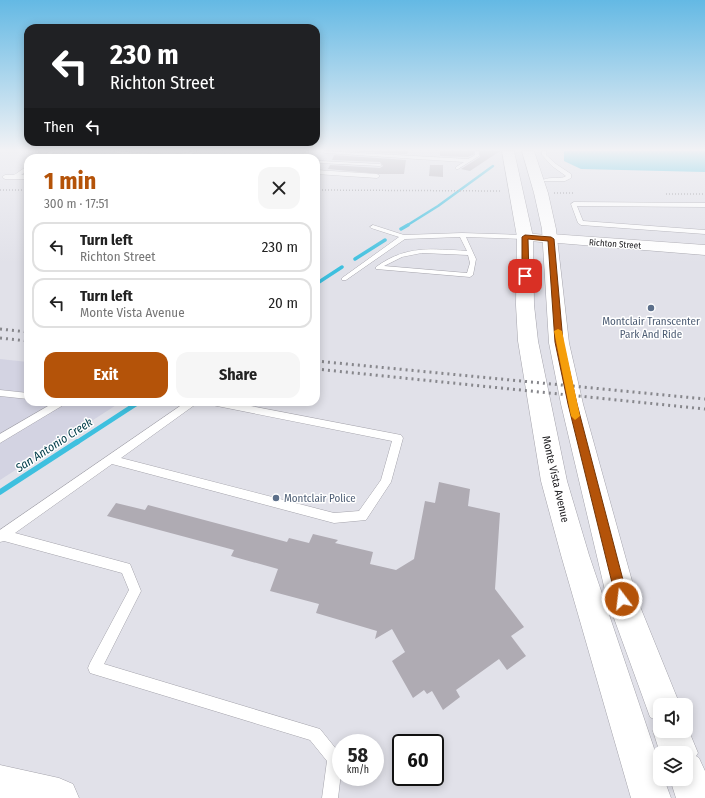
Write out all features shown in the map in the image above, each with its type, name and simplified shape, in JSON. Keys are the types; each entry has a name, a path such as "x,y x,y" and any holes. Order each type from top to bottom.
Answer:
{"main road":[{"name":"Monte Vista Avenue","path":"515,188 525,237 525,305 528,341 554,481 575,555 651,798"},
{"path":"540,188 551,239 559,342 572,404 622,599 659,698"},
{"name":"Richton Street","path":"551,239 705,250"},
{"path":"0,784 59,798"},
{"path":"692,786 696,798"}],"street":[{"name":"Richton Street","path":"525,237 551,239"}],"lane":[{"path":"705,205 574,204 581,223 705,232"},
{"path":"373,227 404,237 462,235 525,237"},
{"path":"462,235 474,258 470,275 378,268 388,260 410,251 471,253"},
{"path":"344,279 404,237"},
{"path":"0,393 24,396"},
{"path":"0,439 55,406"},
{"path":"1,536 187,406"},
{"path":"112,460 334,518 362,516 386,482 398,438 233,406"},
{"path":"1,536 126,568 135,591 95,668 315,734 335,759 330,798"}],"path":[{"path":"0,190 24,190"},
{"path":"320,190 504,191"}],"shaded area":[{"path":"0,359 24,362 24,406 115,406 0,480"}],"building":[{"path":"439,482 470,489 468,506 500,513 495,589 524,627 511,636 526,656 507,670 499,659 456,690 460,697 443,710 432,691 427,694 424,690 413,698 392,661 405,652 392,629 375,639 377,631 316,613 319,604 270,591 278,569 231,556 234,550 107,516 116,503 145,510 148,505 287,542 289,538 309,543 313,534 338,540 335,543 373,552 370,564 396,570 414,559 425,501 435,503"}],"waterway":[{"name":"San Antonio Creek","path":"406,226 462,188"},
{"name":"San Antonio Creek","path":"401,229 408,225"},
{"name":"San Antonio Creek","path":"355,259 385,240"},
{"name":"San Antonio Creek","path":"320,281 342,267"},
{"name":"San Antonio Creek","path":"76,443 133,406"},
{"name":"San Antonio Creek","path":"0,492 77,442"}],"railway":[{"path":"0,329 24,332"},
{"path":"0,338 24,341"},
{"path":"320,361 705,399"},
{"path":"320,369 705,409"}],"slow traffic":[{"path":"558,331 575,416"}],"place":[{"name":"Montclair Transcenter Park And Ride","path":"651,308"},
{"name":"Montclair Police","path":"276,498"}],"route":[{"path":"525,276 525,237 551,239 554,295 559,342 572,404 622,599"}]}
